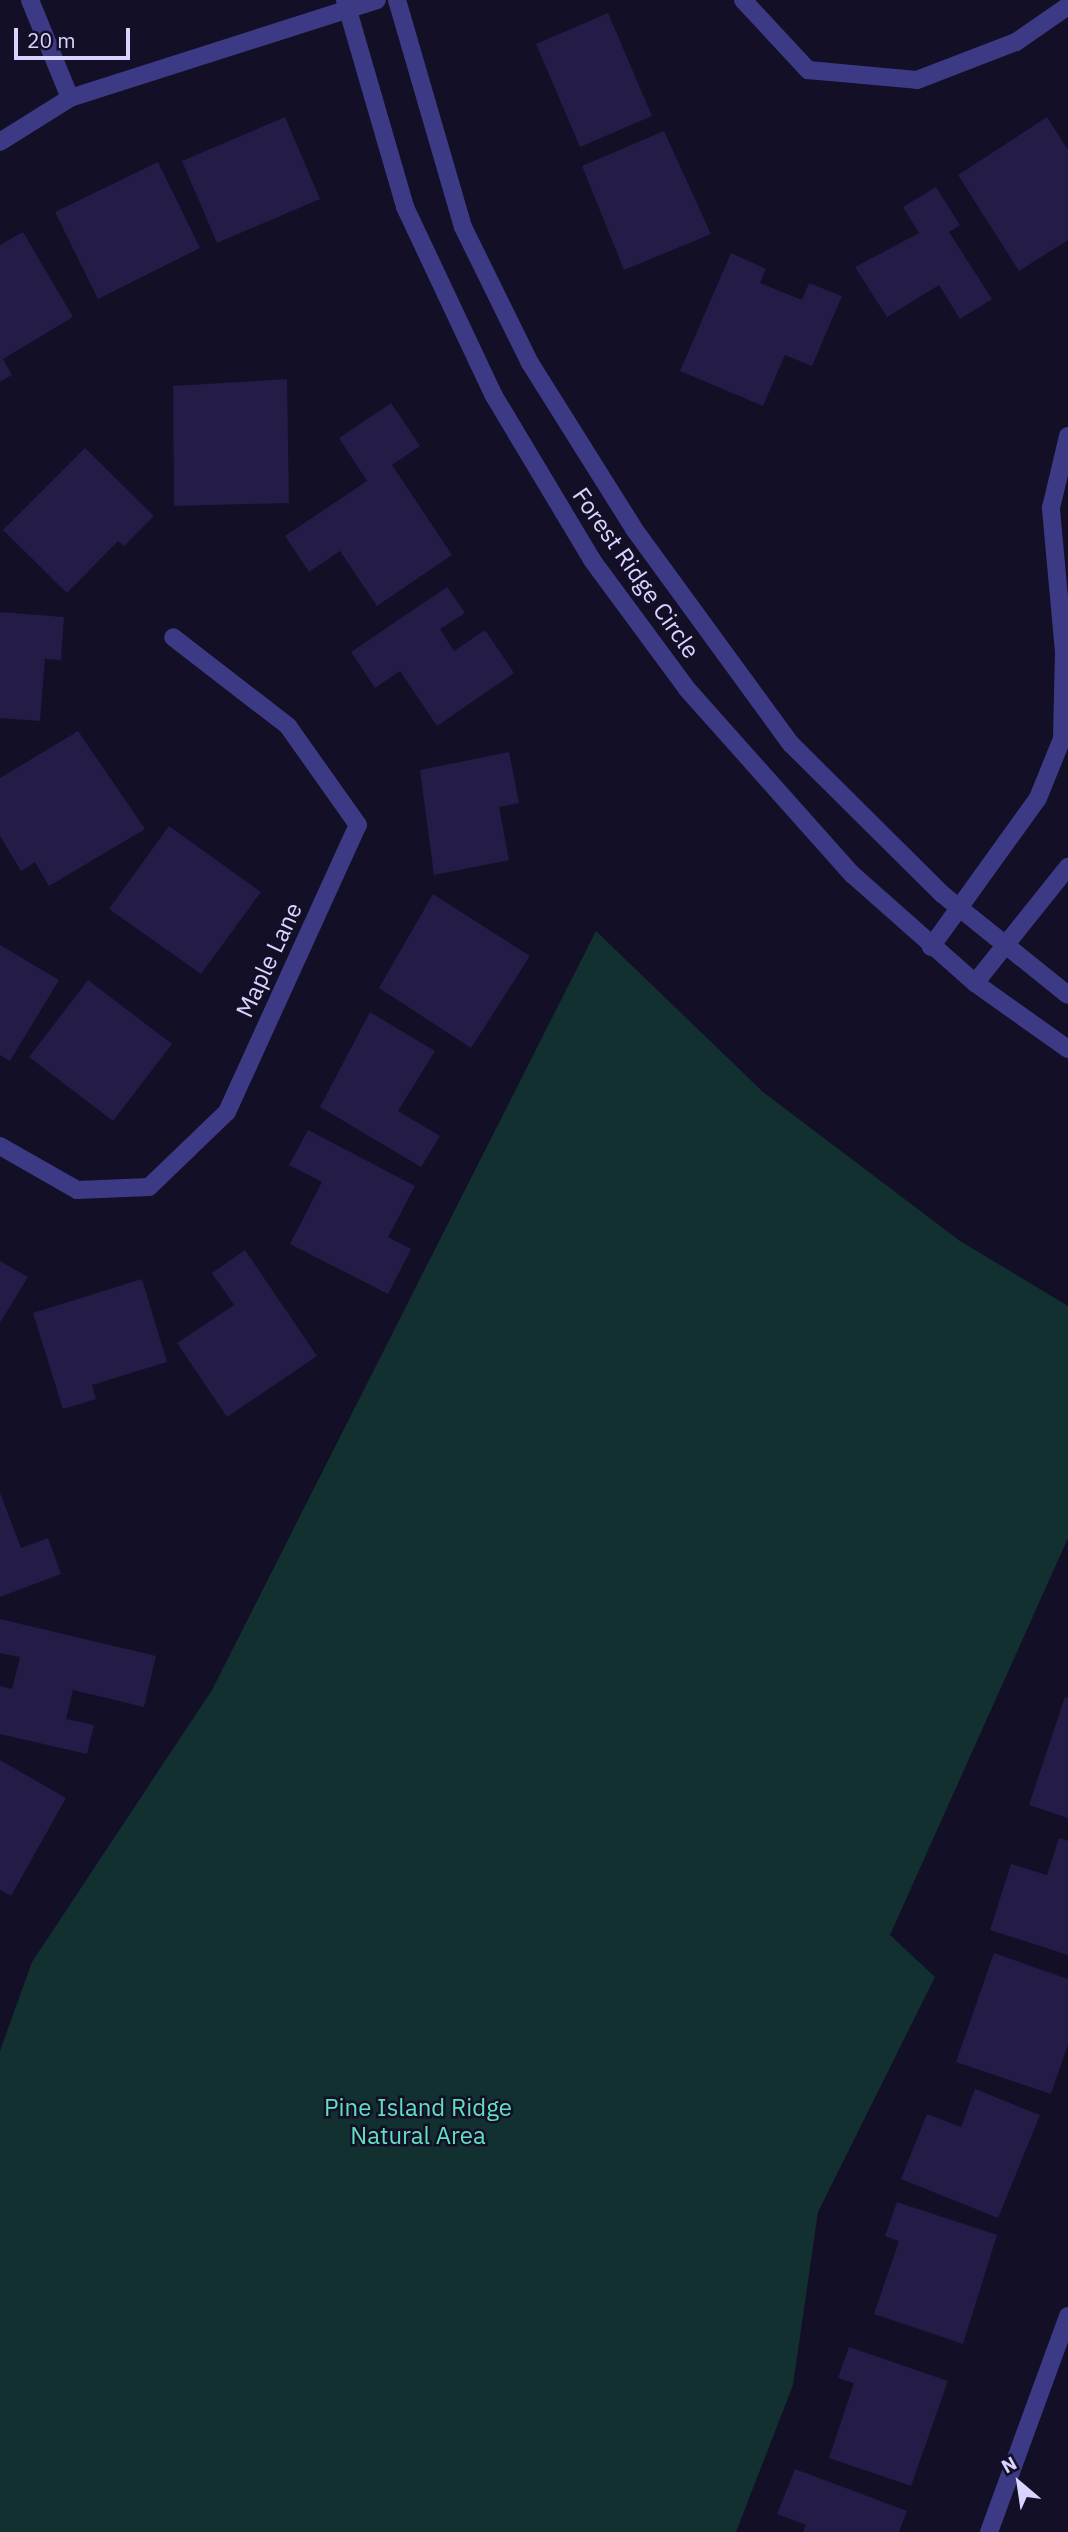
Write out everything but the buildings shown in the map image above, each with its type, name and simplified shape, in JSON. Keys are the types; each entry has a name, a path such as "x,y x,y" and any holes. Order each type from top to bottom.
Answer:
{"street":[{"path":"30,0 70,98"},
{"path":"0,142 70,98 346,4 377,0"},
{"name":"Forest Ridge Circle","path":"397,0 463,228 537,375 744,684 869,825 960,908 1068,995"},
{"path":"743,0 808,70 917,80 1016,42 1068,6"},
{"name":"Forest Ridge Circle","path":"346,4 410,218 494,396 592,561 771,789 932,947 975,983 1068,1049"},
{"path":"932,947 1038,798 1062,739 1064,652 1051,508 1068,436"},
{"name":"Maple Lane","path":"0,1146 77,1190 149,1187 227,1111 358,825 288,726 173,637"},
{"path":"975,983 1068,867"},
{"path":"989,2532 1064,2344 1068,2316"}],"green space":[{"name":"Pine Island Ridge Natural Area","path":"596,931 763,1092 960,1241 1068,1306 1068,1538 890,1935 935,1977 818,2212 793,2385 736,2532 0,2532 0,2051 32,1962 212,1690"}]}
